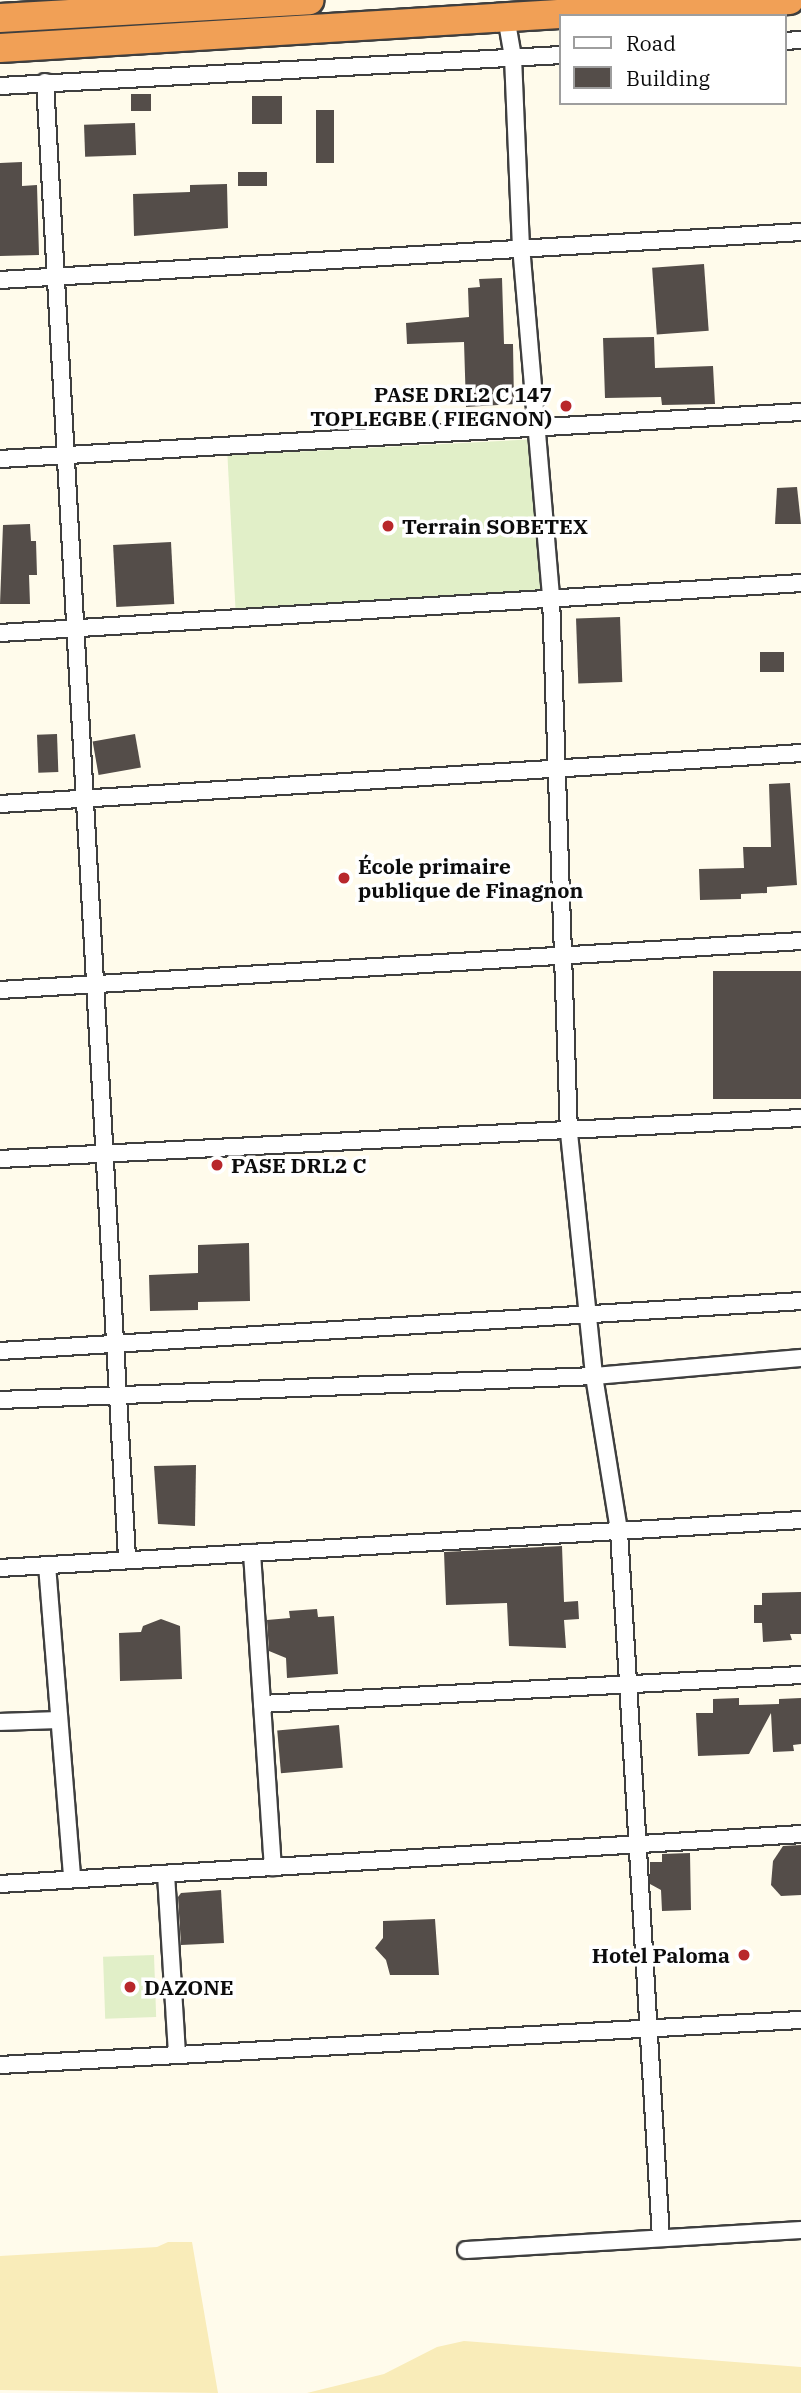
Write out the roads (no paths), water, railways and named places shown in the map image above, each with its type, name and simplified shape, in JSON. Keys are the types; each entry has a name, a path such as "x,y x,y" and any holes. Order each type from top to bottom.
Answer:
{"highway":[{"path":"0,18 309,0"},
{"path":"0,48 790,0"}],"street":[{"path":"506,17 513,57 520,246 538,425 551,597 555,765 566,958 569,1133 594,1376 618,1531 661,2238"},
{"path":"0,86 560,54"},
{"path":"45,82 127,1559"},
{"path":"0,280 520,246 801,232"},
{"path":"0,459 538,425 801,412"},
{"path":"0,633 801,583"},
{"path":"0,804 555,765 801,753"},
{"path":"0,990 566,958 801,941"},
{"path":"0,1159 569,1133 801,1118"},
{"path":"0,1351 589,1311 801,1301"},
{"path":"0,1400 118,1393 594,1376 801,1358"},
{"path":"0,1568 801,1520"},
{"path":"252,1553 273,1867"},
{"path":"47,1565 72,1879"},
{"path":"262,1704 801,1675"},
{"path":"0,1722 59,1720"},
{"path":"0,1884 801,1834"},
{"path":"166,1874 177,2055"},
{"path":"0,2065 801,2020"},
{"path":"466,2250 801,2230"}],"place":[{"name":"PASE DRL2 C 147 TOPLEGBE ( FIEGNON)","path":"566,406"},
{"name":"Terrain SOBETEX","path":"388,526"},
{"name":"École primaire publique de Finagnon","path":"344,878"},
{"name":"PASE DRL2 C","path":"217,1165"},
{"name":"Hotel Paloma","path":"744,1955"},
{"name":"DAZONE","path":"130,1987"}]}
